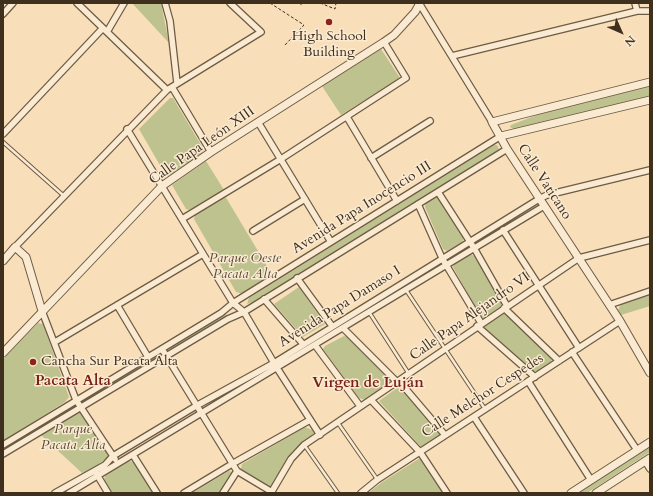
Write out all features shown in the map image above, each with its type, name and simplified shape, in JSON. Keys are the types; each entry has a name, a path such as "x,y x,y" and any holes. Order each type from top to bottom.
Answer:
{"street":[{"path":"3,14 13,3"},
{"path":"76,3 170,88 211,152"},
{"path":"107,32 124,3"},
{"path":"165,3 170,21 178,83"},
{"path":"3,260 127,129 170,88 261,32 230,3"},
{"name":"Calle Papa León XIII","path":"3,353 162,186 211,152 394,35 415,12 419,3"},
{"name":"Calle Vaticano","path":"419,3 501,136 507,149 648,362 650,373"},
{"path":"635,3 637,11"},
{"path":"452,56 637,11 649,12"},
{"path":"3,134 103,28"},
{"path":"182,219 281,159 406,78 384,42"},
{"path":"492,122 650,82"},
{"name":"Avenida Papa Inocencio III","path":"3,445 221,313 234,303 501,136 650,100"},
{"path":"347,117 397,201"},
{"path":"371,158 430,121"},
{"path":"258,122 331,242"},
{"path":"127,129 203,254 234,303 244,312 277,368 320,435"},
{"name":"Avenida Papa Inocencio III","path":"4,452 228,319 244,312 507,149"},
{"name":"Avenida Papa Damaso I","path":"69,493 96,473 113,456 196,406 274,362 539,199 547,195 650,170"},
{"path":"438,192 474,248 506,307 559,361"},
{"path":"252,231 305,199"},
{"path":"418,204 442,258 479,325 535,377"},
{"name":"Avenida Papa Damaso I","path":"55,493 133,455 544,206"},
{"path":"503,230 579,348"},
{"name":"Calle Papa Alejandro VI","path":"272,493 290,459 304,445 579,258 650,240"},
{"path":"15,247 26,257 42,311 76,400 117,464"},
{"path":"55,342 203,254"},
{"path":"297,278 332,326"},
{"path":"610,305 650,291"},
{"path":"264,299 303,344"},
{"path":"117,305 148,357"},
{"name":"Calle Melchor Cespedes","path":"361,493 377,480 620,321"},
{"path":"343,328 398,381 446,435"},
{"path":"315,345 360,406"},
{"path":"162,349 237,472 272,493"},
{"path":"572,352 637,450"},
{"path":"528,382 591,480"},
{"path":"371,400 420,452 447,493"},
{"path":"474,417 524,493"},
{"path":"184,493 310,420"},
{"path":"571,493 650,442"},
{"path":"133,455 157,493"},
{"path":"599,492 648,459 650,469"},
{"path":"223,493 237,472"},
{"path":"96,473 108,493"}],"lane":[{"path":"3,142 64,196"},
{"path":"406,290 485,409"},
{"path":"369,312 409,374"},
{"path":"338,422 377,480"},
{"path":"304,445 338,493"}],"path":[{"path":"270,3 304,25 285,45"},
{"path":"299,3 302,5 304,3"},
{"path":"320,3 335,9 336,3"}],"green space":[{"path":"132,3 161,3 169,43"},
{"path":"381,49 400,78 341,115 322,86"},
{"path":"650,85 650,96 516,130 510,127 511,125 547,111"},
{"path":"170,98 173,98 204,150 201,155 168,176 165,174 139,129"},
{"path":"494,145 497,145 499,149 497,151 253,302 247,304 249,298"},
{"path":"206,161 224,190 189,210 186,209 172,185"},
{"name":"Parque Oeste Pacata Alta","path":"225,196 273,276 243,294 236,292 194,219 195,215"},
{"path":"437,196 464,238 462,242 447,251 443,249 425,207 426,203"},
{"path":"470,254 474,256 502,302 500,307 484,318 480,316 453,267 455,263"},
{"path":"299,287 325,324 303,337 274,304"},
{"path":"650,294 650,306 621,315 618,310 621,304"},
{"path":"226,314 227,316 172,350 170,348"},
{"path":"502,314 506,314 550,355 552,359 551,363 538,371 533,371 485,329 485,325"},
{"name":"Parque Pacata Alta","path":"38,323 43,324 69,397 65,402 3,441 3,359"},
{"path":"344,336 348,337 391,381 389,385 365,400 359,398 323,349 325,346"},
{"path":"158,355 160,357 89,399 88,397"},
{"path":"401,387 442,436 422,448 379,401 397,388"},
{"name":"Parque Pacata Alta","path":"79,411 109,456 95,467 82,473 41,435"},
{"path":"305,427 312,430 314,433 292,452 271,487 241,469 242,464"},
{"path":"650,445 650,452 587,493 577,493"},
{"path":"420,458 443,493 368,493 381,483"},
{"name":"Parque Pacata Alta","path":"128,461 135,462 154,493 112,493 104,481 105,475"},
{"path":"229,471 233,472 233,475 221,493 192,493"}],"place":[{"name":"High School Building","path":"329,22"},
{"name":"Cancha Sur Pacata Alta","path":"33,362"}],"district":[{"name":"Pacata Alta","path":"73,382"},
{"name":"Virgen de Luján","path":"368,384"}]}
